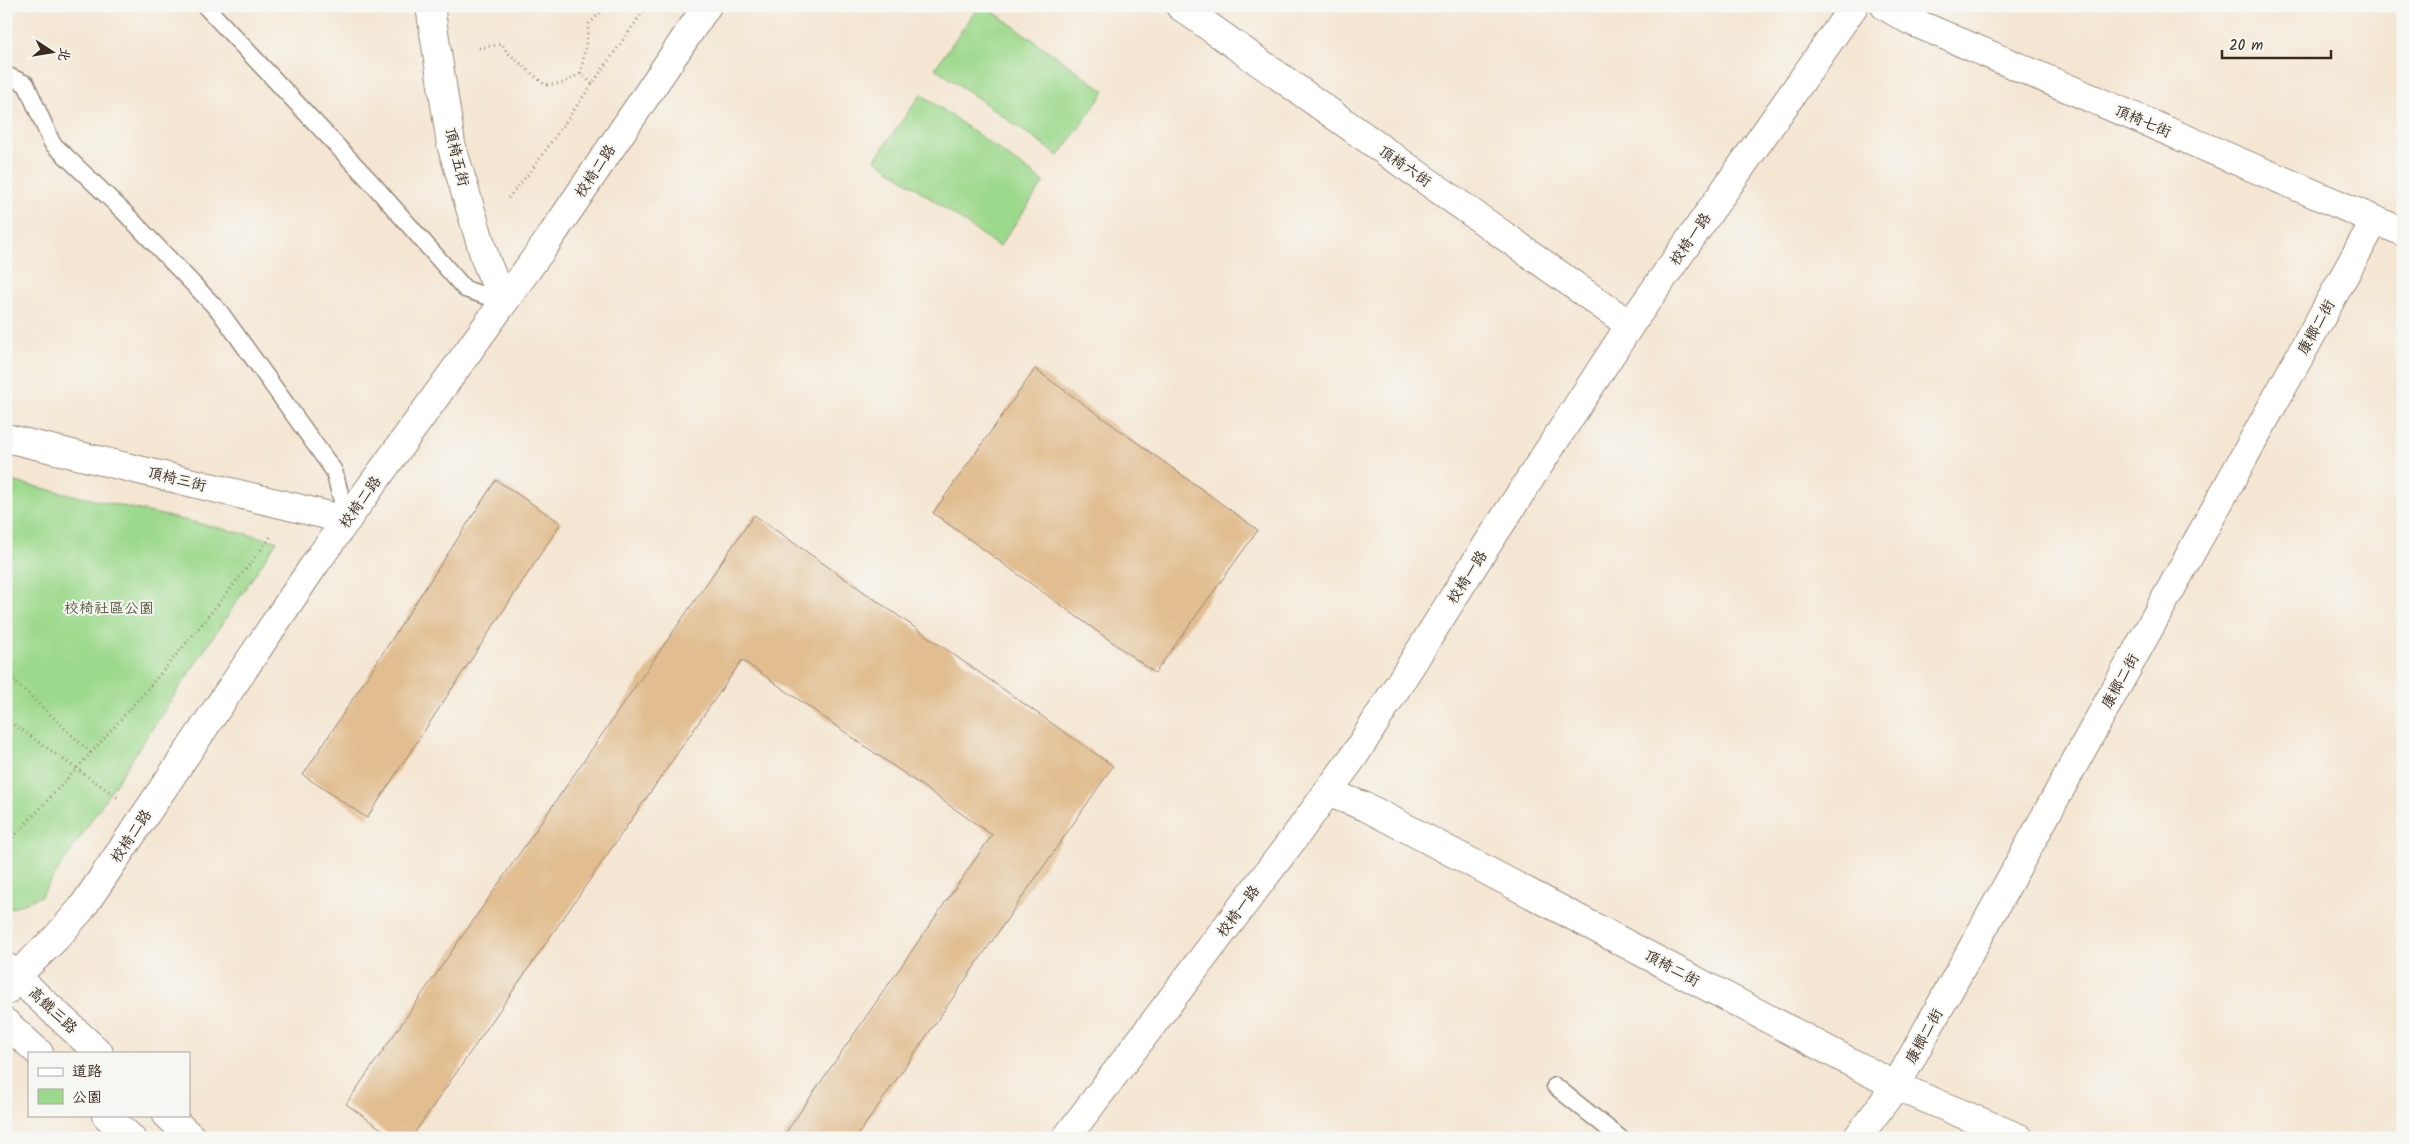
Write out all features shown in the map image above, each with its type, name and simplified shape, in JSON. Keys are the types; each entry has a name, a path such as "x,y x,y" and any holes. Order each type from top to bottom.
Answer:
{"street":[{"name":"頂椅五街","path":"430,6 451,144 486,261 503,302"},
{"name":"校椅二路","path":"10,978 56,938 82,908 347,520 503,302 707,6"},
{"name":"頂椅六街","path":"1180,6 1630,325"},
{"name":"校椅一路","path":"1066,1138 1354,756 1468,574 1630,325 1854,6"},
{"name":"頂椅七街","path":"1884,6 1911,22 2403,232"},
{"name":"康榔二街","path":"1858,1138 1896,1086 2375,220"},
{"name":"頂椅三街","path":"6,438 347,520"},
{"name":"頂椅二街","path":"1327,792 1366,807 1896,1086 2019,1138"},
{"name":"高鐵三路","path":"10,978 98,1052"},
{"path":"6,1023 38,1052"},
{"path":"107,1116 131,1138"},
{"path":"168,1116 192,1138"}],"lane":[{"path":"205,6 371,182 465,289 503,302"},
{"path":"6,75 26,84 52,143 124,212 220,312 334,471 347,520"},
{"path":"1555,1086 1620,1138"}],"path":[{"path":"581,73 589,24 607,6"},
{"path":"508,198 531,171 647,6"},
{"path":"479,48 502,44 506,51 545,85 564,83 581,73"},
{"path":"581,73 592,84"},
{"path":"6,845 92,754 222,602 276,531"},
{"path":"6,673 92,754"},
{"path":"6,719 121,800"}],"green space":[{"path":"979,6 985,6 1105,91 1059,156 935,68"},
{"path":"921,94 1044,182 999,247 875,159"},
{"name":"校椅社區公園","path":"6,480 277,541 41,896 7,910"}],"building":[{"path":"1035,369 1258,530 1155,673 933,513"},
{"path":"496,480 561,523 367,818 303,775"},
{"path":"754,515 1113,766 856,1138 782,1138 992,835 742,660 411,1138 394,1138 346,1104"}]}
